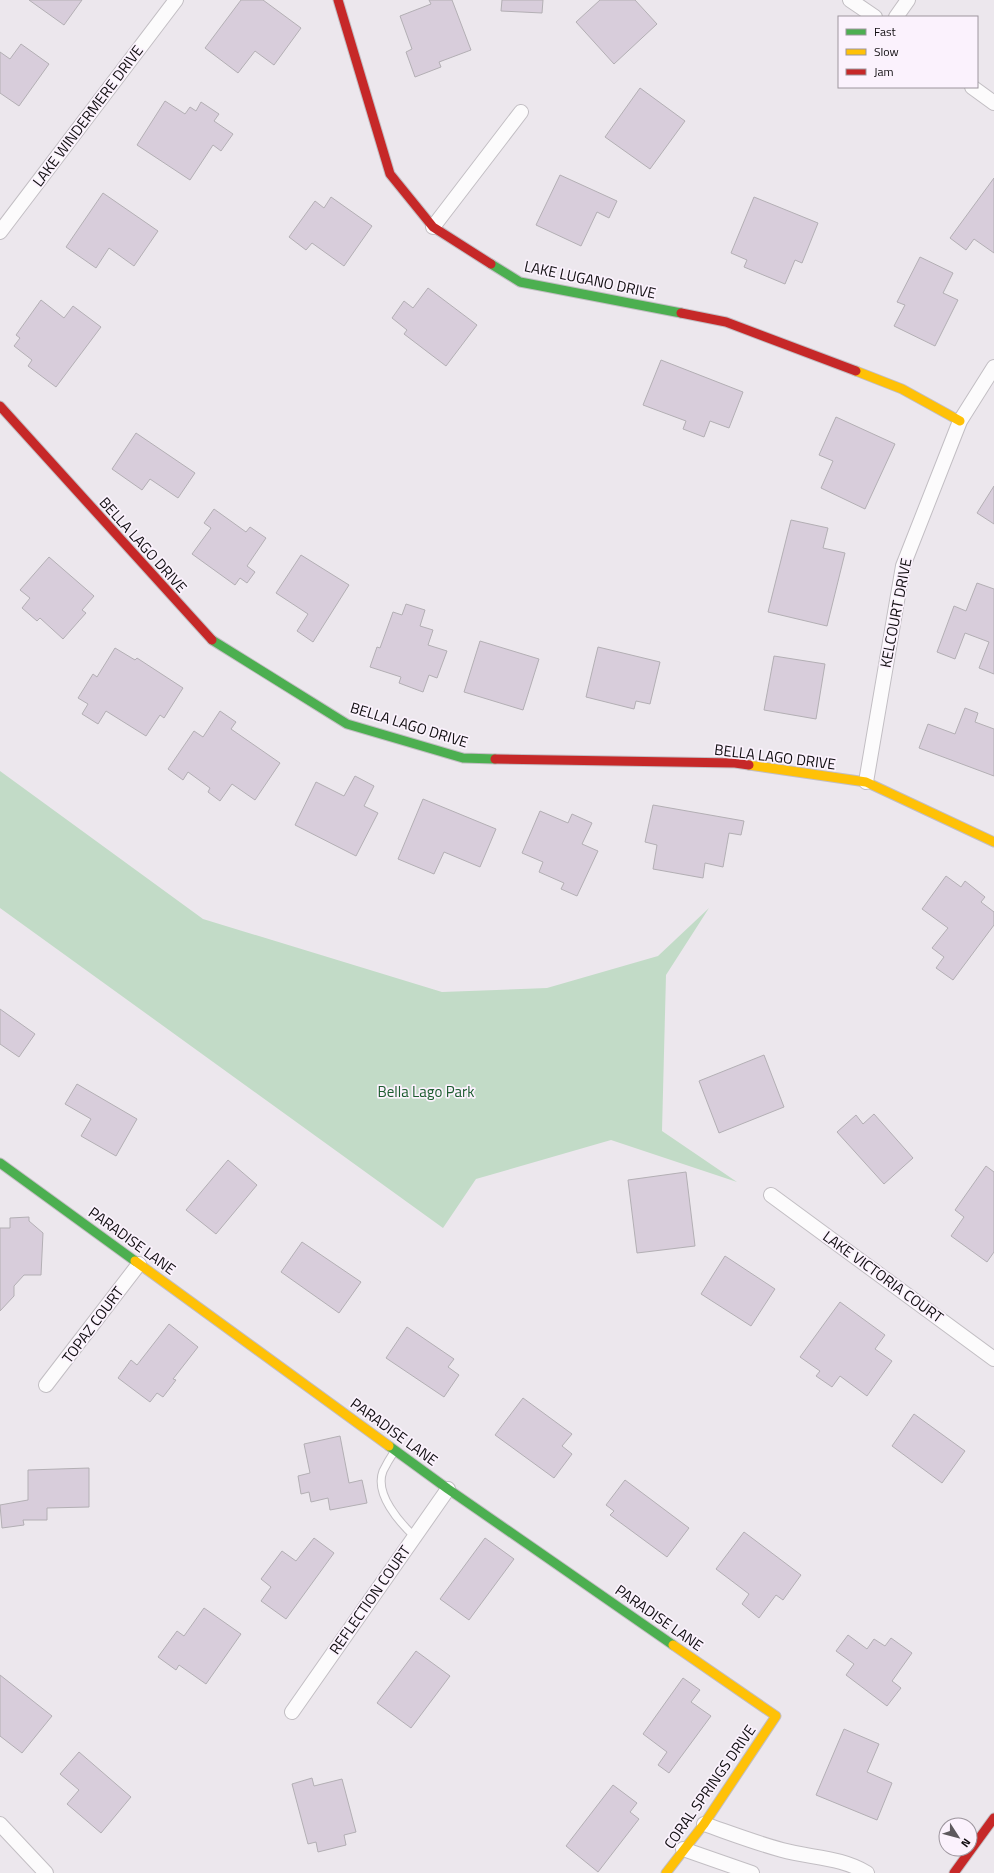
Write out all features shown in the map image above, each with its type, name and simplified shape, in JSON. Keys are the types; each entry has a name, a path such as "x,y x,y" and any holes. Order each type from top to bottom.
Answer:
{"street":[{"name":"LAKE WINDERMERE DRIVE","path":"0,232 176,0"},
{"name":"LAKE LUGANO DRIVE","path":"338,0 390,174 433,227 520,282 726,322 902,389 960,421"},
{"path":"850,0 874,16"},
{"path":"897,16 908,0"},
{"path":"973,88 994,103"},
{"path":"433,227 521,112"},
{"name":"KELCOURT DRIVE","path":"866,782 903,566 960,421 994,367"},
{"name":"BELLA LAGO DRIVE","path":"0,406 208,638 347,724 463,758 735,763 866,782 994,842"},
{"name":"PARADISE LANE","path":"0,1163 448,1489 776,1716"},
{"name":"LAKE VICTORIA COURT","path":"771,1195 994,1359"},
{"name":"TOPAZ COURT","path":"46,1385 139,1264"},
{"name":"REFLECTION COURT","path":"292,1712 448,1489"},
{"name":"CORAL SPRINGS DRIVE","path":"666,1873 683,1849 704,1824 776,1716"},
{"path":"954,1873 994,1818"},
{"path":"0,1824 46,1873"},
{"path":"704,1824 783,1850 818,1856 857,1867 867,1873"},
{"path":"683,1849 752,1873"}],"lane":[{"path":"395,1450 382,1473 382,1488 389,1506 399,1522 415,1536"}],"green space":[{"name":"Bella Lago Park","path":"0,771 203,919 442,992 547,988 658,956 709,908 666,975 662,1131 737,1182 611,1140 476,1179 443,1228 0,908"}],"building":[{"path":"29,0 82,0 64,25"},
{"path":"241,0 263,0 301,28 274,65 255,51 238,73 205,48"},
{"path":"429,0 452,0 471,50 439,62 441,67 415,77 406,52 412,49 400,16 431,4"},
{"path":"502,0 543,0 542,13 501,11"},
{"path":"600,0 635,0 657,24 614,64 576,22"},
{"path":"21,44 49,64 19,106 0,93 0,52 10,59"},
{"path":"640,88 685,121 650,169 605,137"},
{"path":"165,101 185,114 190,107 196,111 201,102 219,114 214,121 233,134 221,151 213,145 190,180 137,145"},
{"path":"560,175 617,201 609,218 597,212 581,246 536,225"},
{"path":"994,178 994,253 974,239 966,250 950,238"},
{"path":"103,193 158,231 134,266 109,248 96,268 66,247"},
{"path":"331,197 372,226 344,266 312,243 306,250 289,237 315,201 324,208"},
{"path":"754,197 818,223 802,263 795,260 785,284 744,267 747,260 731,253"},
{"path":"920,257 953,273 943,293 958,300 935,346 894,326 905,305 897,302"},
{"path":"428,288 477,325 446,366 404,334 407,330 392,318 404,301 413,308"},
{"path":"41,300 64,318 73,306 101,327 56,387 28,366 32,360 14,346 20,338 16,335"},
{"path":"661,360 743,392 729,428 710,421 704,437 683,429 686,421 643,405"},
{"path":"836,417 895,444 865,509 821,488 833,461 819,455"},
{"path":"136,433 195,473 178,498 150,479 142,490 112,469"},
{"path":"994,486 994,524 977,513"},
{"path":"214,509 246,532 250,527 266,538 247,566 255,572 247,583 240,578 235,585 192,554 211,528 204,523"},
{"path":"791,520 828,528 823,548 845,553 827,626 768,612"},
{"path":"301,555 349,585 313,642 297,631 308,614 276,593"},
{"path":"49,557 94,596 82,610 86,613 63,639 40,618 37,621 22,608 30,598 20,590"},
{"path":"977,583 994,589 994,674 979,668 989,642 965,633 955,659 937,652 954,606 966,611"},
{"path":"406,604 425,610 420,626 433,630 428,645 447,651 437,678 429,675 423,692 399,683 401,677 370,667 377,647 380,648 393,612 402,615"},
{"path":"480,641 539,659 523,710 464,692"},
{"path":"598,647 660,662 650,704 636,701 634,709 586,697"},
{"path":"115,648 135,660 137,658 183,688 164,718 160,715 146,736 106,711 98,724 82,714 88,704 78,698 93,674 97,677"},
{"path":"774,656 825,664 816,719 764,710"},
{"path":"965,708 978,713 975,722 994,729 994,776 919,748 928,724 955,734"},
{"path":"220,711 236,722 231,729 280,763 255,800 232,784 220,801 208,792 210,788 188,772 183,780 168,769 194,731 203,737"},
{"path":"355,776 374,786 364,806 378,813 356,856 295,825 316,782 344,796"},
{"path":"423,799 496,829 480,867 444,852 434,874 398,859"},
{"path":"653,805 744,821 741,835 729,833 723,867 705,863 703,878 653,869 657,845 645,842"},
{"path":"540,811 568,823 572,814 592,823 582,844 598,851 577,896 561,889 564,883 539,872 543,862 522,853"},
{"path":"946,876 961,887 965,881 985,897 981,902 994,912 994,925 953,980 936,968 944,957 932,948 948,928 922,909"},
{"path":"0,1009 35,1034 19,1057 0,1044"},
{"path":"764,1055 784,1107 719,1133 699,1081"},
{"path":"77,1084 137,1119 116,1156 81,1136 91,1119 65,1104"},
{"path":"874,1114 913,1158 884,1184 837,1132 856,1115 863,1124"},
{"path":"228,1160 257,1185 216,1234 186,1210"},
{"path":"986,1166 994,1172 994,1252 987,1262 951,1236 964,1217 955,1210"},
{"path":"686,1172 695,1246 637,1253 628,1180"},
{"path":"29,1217 29,1221 43,1233 41,1275 24,1275 14,1286 14,1296 0,1311 0,1228 10,1228 10,1218"},
{"path":"302,1242 361,1282 339,1313 281,1272"},
{"path":"725,1256 775,1289 751,1326 701,1294"},
{"path":"840,1302 885,1335 875,1349 892,1361 867,1396 840,1376 832,1387 816,1376 820,1371 800,1357"},
{"path":"169,1324 198,1347 173,1379 176,1380 163,1397 157,1393 150,1402 118,1378 131,1360 137,1365"},
{"path":"407,1327 454,1359 448,1367 459,1375 444,1397 386,1358"},
{"path":"523,1398 572,1434 562,1446 572,1454 554,1478 495,1435"},
{"path":"914,1414 965,1451 942,1483 892,1446"},
{"path":"340,1436 349,1483 362,1480 367,1503 330,1510 328,1498 311,1502 309,1492 301,1494 298,1476 310,1473 304,1444"},
{"path":"89,1468 89,1507 47,1508 47,1520 23,1520 24,1525 2,1528 0,1505 28,1500 28,1470"},
{"path":"625,1480 689,1528 667,1557 610,1515 614,1511 606,1505"},
{"path":"744,1532 801,1575 783,1600 776,1595 759,1618 742,1604 749,1594 716,1569"},
{"path":"314,1538 334,1553 286,1619 261,1601 271,1587 261,1579 282,1551 296,1561"},
{"path":"485,1538 514,1559 469,1620 440,1599"},
{"path":"204,1608 241,1634 206,1684 179,1665 176,1670 158,1657 177,1631 184,1636"},
{"path":"848,1635 867,1649 874,1639 885,1646 891,1638 912,1653 892,1681 901,1688 887,1706 846,1675 854,1664 836,1651"},
{"path":"416,1651 450,1676 411,1728 377,1703"},
{"path":"0,1675 52,1716 22,1753 0,1736"},
{"path":"683,1678 700,1690 691,1702 711,1716 669,1773 658,1765 667,1752 643,1734"},
{"path":"844,1729 879,1744 867,1772 892,1783 877,1820 816,1795"},
{"path":"79,1752 131,1797 101,1833 67,1804 79,1790 60,1774"},
{"path":"312,1778 314,1786 342,1779 356,1832 344,1835 346,1845 318,1852 316,1842 308,1844 292,1784"},
{"path":"613,1785 637,1803 630,1812 639,1819 598,1872 566,1846"}],"traffic: fast":[{"path":"491,264 520,282 681,313"},
{"path":"212,640 347,724 463,758 495,759"},
{"path":"0,1163 135,1261"},
{"path":"389,1446 448,1489 673,1645"}],"traffic: slow":[{"path":"856,371 902,389 960,421"},
{"path":"749,765 866,782 994,842"},
{"path":"135,1261 389,1446"},
{"path":"666,1873 704,1824 776,1716 673,1645"}],"traffic: jam":[{"path":"338,0 390,174 433,227 491,264"},
{"path":"681,313 726,322 856,371"},
{"path":"0,406 212,640"},
{"path":"495,759 735,763 749,765"},
{"path":"954,1873 994,1818"}]}
